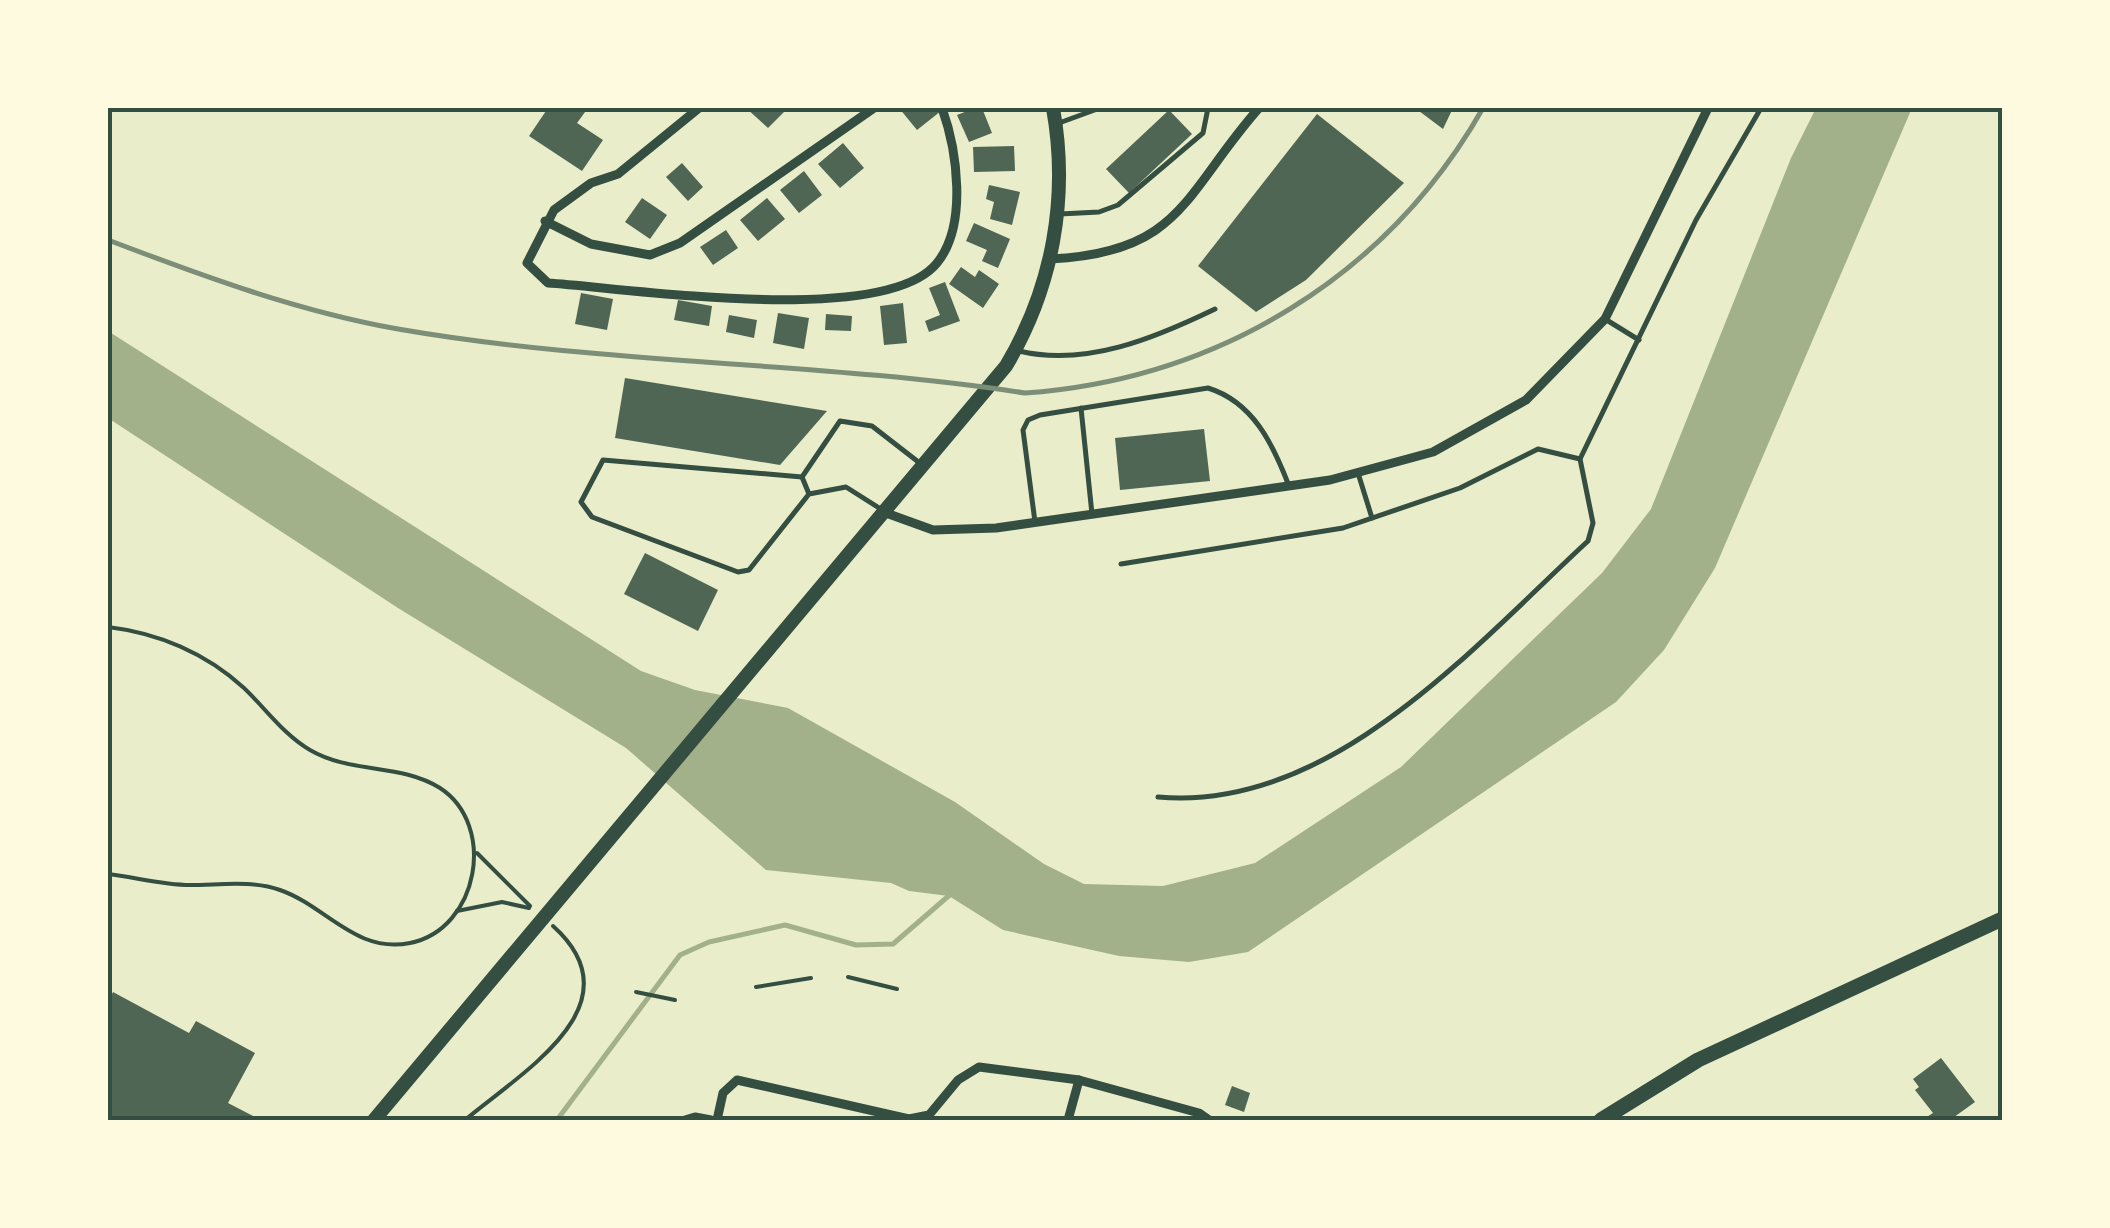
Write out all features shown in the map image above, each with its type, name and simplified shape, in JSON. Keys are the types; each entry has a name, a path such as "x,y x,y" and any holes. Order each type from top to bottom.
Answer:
{"main road":[{"path":"377,1116 886,513 1016,350 1050,259 1059,214 1061,160 1053,108"},
{"path":"1601,1120 1698,1060 2002,919"}],"street":[{"path":"699,108 651,151 618,174 591,183 545,221 527,263 548,283 742,299 877,294 917,279 937,264 950,238 956,208 954,169 942,108"},
{"path":"545,221 591,244 650,255 680,243 874,108"},
{"path":"1050,259 1115,251 1149,237 1190,201 1259,108"},
{"path":"886,513 933,530 1035,522 1289,486 1433,452 1526,400 1605,320 1708,108"},
{"path":"685,1120 714,1120 723,1093 737,1080 910,1119 929,1115 958,1080 978,1067 1079,1080 1199,1113 1209,1120"},
{"path":"1068,1120 1079,1080"}],"lane":[{"path":"1056,124 1100,108"},
{"path":"1059,214 1100,212 1118,205 1203,133 1208,108"},
{"path":"1158,797 1199,801 1270,784 1319,764 1448,670 1588,541 1592,523 1580,459 1696,220 1760,108"},
{"path":"1016,350 1060,358 1118,347 1170,331 1215,308"},
{"path":"1605,320 1639,340"},
{"path":"1035,522 1023,430 1040,414 1208,388 1226,394 1246,410 1274,446 1289,486"},
{"path":"1081,408 1092,514"},
{"path":"802,477 840,421 872,426 924,467"},
{"path":"1121,564 1342,528 1460,488 1538,449 1580,459"},
{"path":"802,477 604,460 581,502 592,517 738,572 749,570 810,494 846,487 886,513"},
{"path":"1358,472 1372,518"},
{"path":"802,477 810,494"}],"path":[{"path":"108,627 189,649 242,686 309,750 358,768 407,773 442,789 467,814 474,849 469,889 457,911 436,933 411,943 378,944 347,932 278,889 241,884 189,885 108,874"},
{"path":"457,911 502,902 538,913 474,849"},
{"path":"465,1120 575,1022 584,983 583,960 548,922"},
{"path":"848,977 897,989"},
{"path":"756,987 810,978"},
{"path":"636,992 675,1000"}],"shaded area":[{"path":"1816,108 1912,108 1715,568 1664,650 1616,702 1248,952 1189,962 1119,956 1003,930 949,896 909,891 891,883 766,870 626,748 398,608 108,418 108,331 641,671 695,690 788,708 955,802 1044,864 1084,884 1163,886 1255,863 1401,767 1602,573 1651,509 1791,158"}],"building":[{"path":"548,108 588,108 577,123 603,140 582,171 529,136"},
{"path":"746,108 788,108 768,128"},
{"path":"899,108 938,108 941,111 917,130"},
{"path":"982,108 992,133 969,142 957,115"},
{"path":"1415,108 1453,108 1443,129"},
{"path":"1169,110 1192,134 1129,193 1106,169"},
{"path":"1317,114 1404,183 1306,280 1256,312 1198,266"},
{"path":"843,143 864,168 840,188 818,164"},
{"path":"1014,146 1015,171 974,172 973,147"},
{"path":"682,163 703,187 688,201 666,177"},
{"path":"804,171 822,195 799,213 780,190"},
{"path":"989,185 1020,192 1012,225 990,219 994,202 986,199"},
{"path":"642,198 667,215 650,239 625,222"},
{"path":"767,198 785,219 758,241 740,220"},
{"path":"974,223 1010,239 998,268 982,261 987,250 966,241"},
{"path":"726,230 738,248 713,265 700,247"},
{"path":"961,267 975,277 979,270 999,284 983,308 949,284"},
{"path":"945,282 960,321 929,332 925,321 940,315 929,288"},
{"path":"581,293 613,299 607,330 575,324"},
{"path":"678,300 712,306 709,326 674,320"},
{"path":"903,303 907,343 884,345 880,306"},
{"path":"778,313 809,318 804,349 773,343"},
{"path":"826,314 852,316 851,331 825,330"},
{"path":"729,315 757,320 754,338 726,332"},
{"path":"625,378 827,411 780,465 615,438"},
{"path":"1204,429 1210,481 1120,490 1115,438"},
{"path":"645,553 718,590 698,631 624,594"},
{"path":"113,992 189,1033 196,1021 255,1053 228,1103 261,1120 108,1120 108,1002"},
{"path":"1941,1058 1975,1102 1950,1120 1922,1120 1933,1113 1915,1090 1919,1087 1913,1079"},
{"path":"1232,1086 1250,1093 1244,1112 1225,1105"}],"waterway":[{"path":"557,1120 680,955 709,942 785,925 856,945 893,944 952,893"}],"railway":[{"path":"108,240 287,302 398,329 554,350 868,375 1025,393 1096,384 1164,366 1229,341 1290,309 1347,269 1398,222 1444,168 1483,108"}]}
